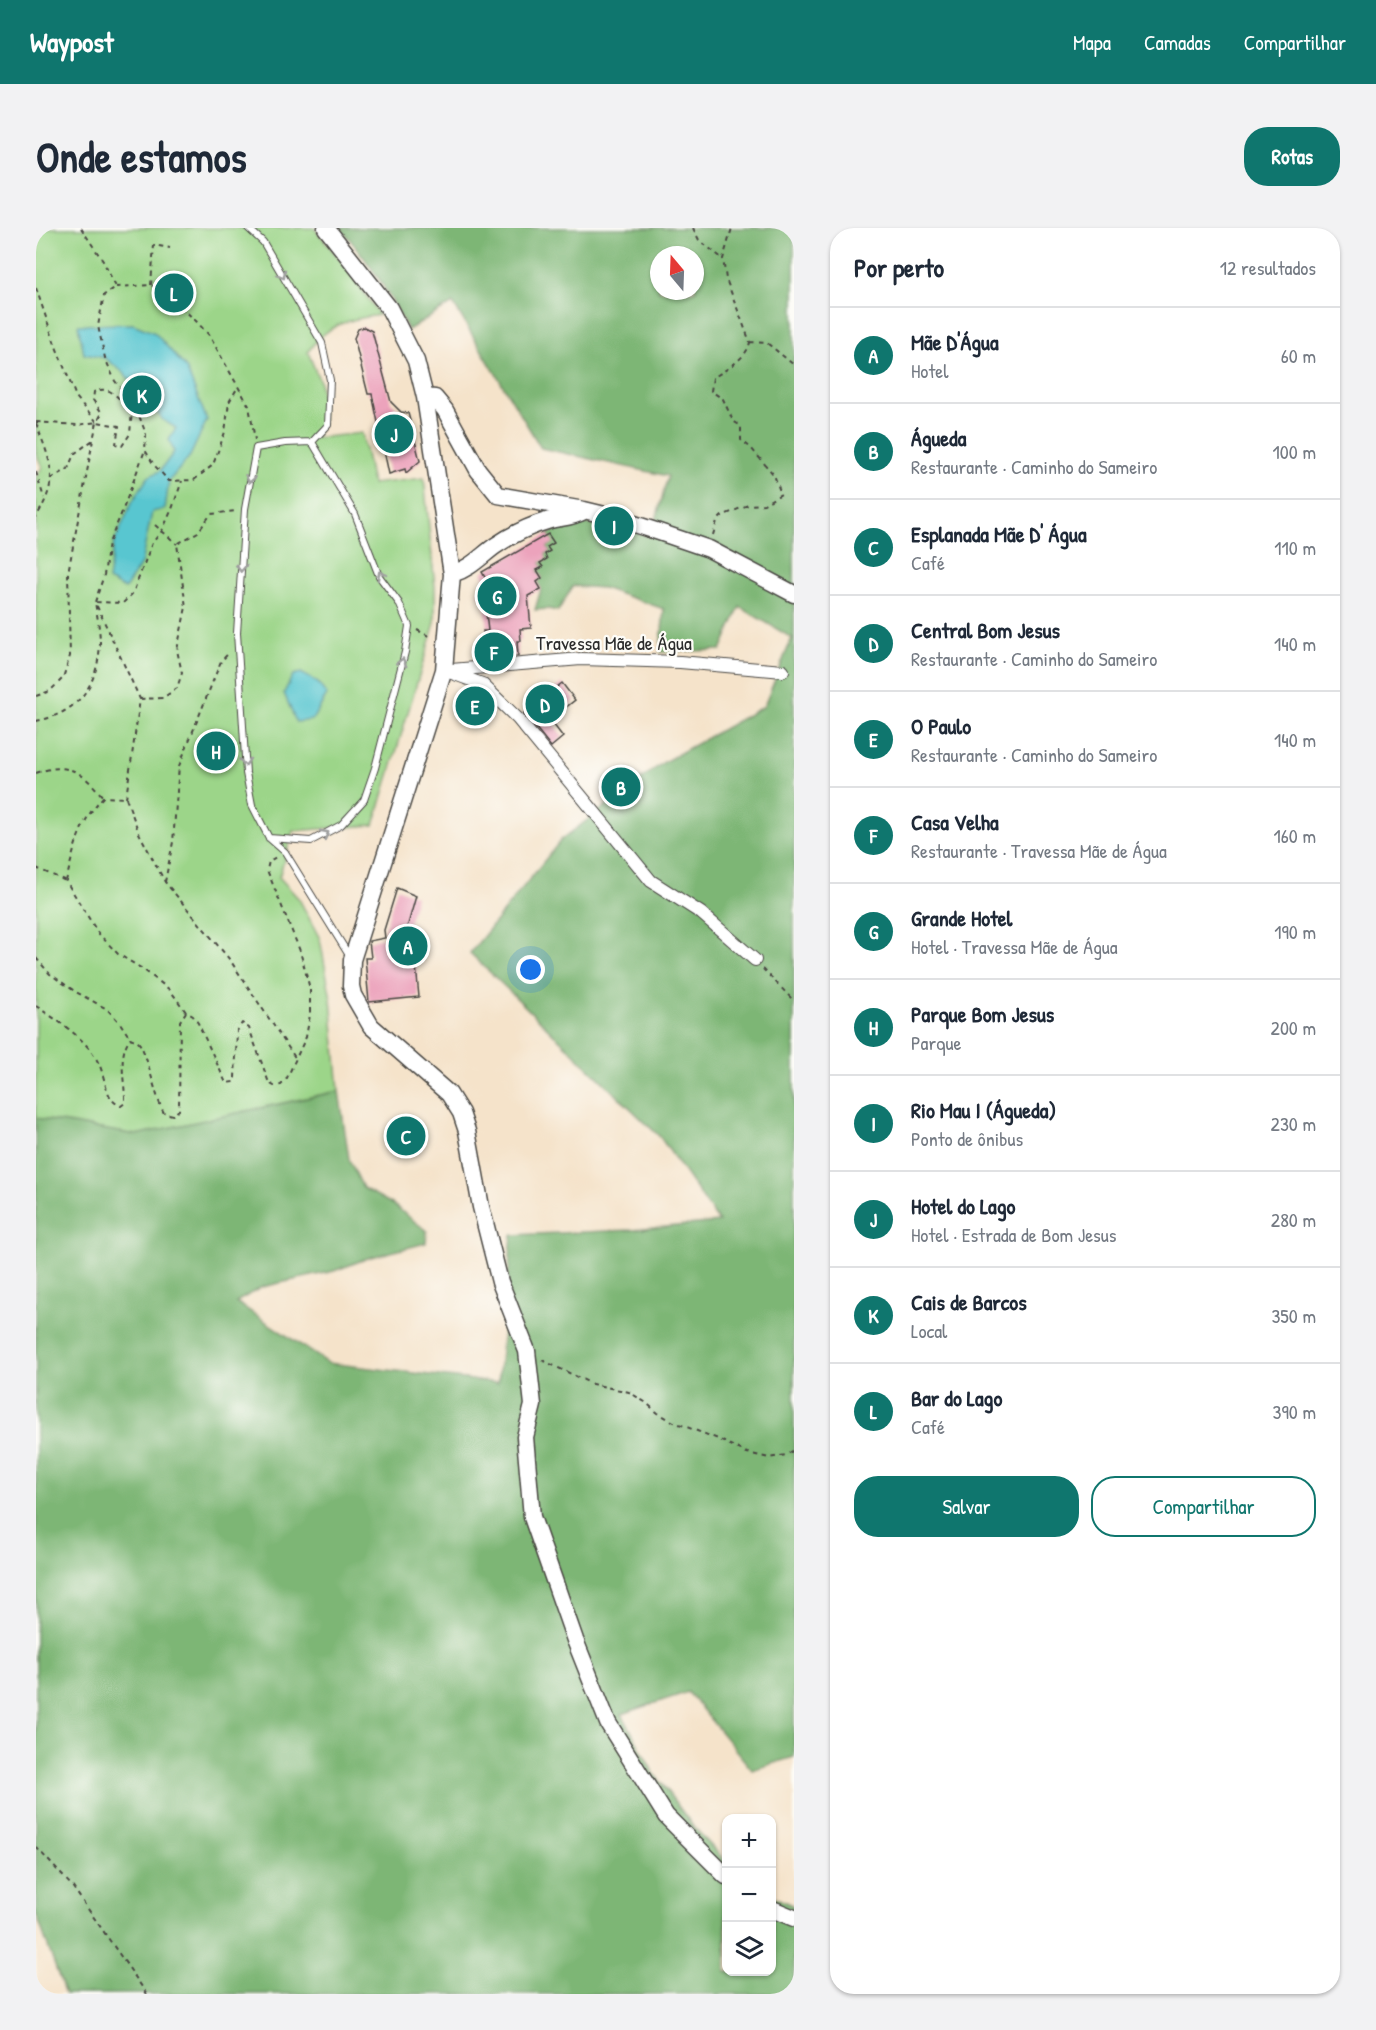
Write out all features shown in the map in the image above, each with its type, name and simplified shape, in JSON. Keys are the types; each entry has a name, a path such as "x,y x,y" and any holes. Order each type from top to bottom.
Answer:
{"main road":[{"path":"326,228 389,308 416,361 425,397 452,574 444,670 352,960 350,977 353,995 371,1026 449,1094 461,1113 500,1282 527,1351 533,1405 525,1437 532,1517 575,1640 608,1723 666,1816 722,1872"},
{"path":"425,397 435,399 445,410 478,470 498,495 613,517 709,549 794,594"},
{"path":"452,574 464,571 496,545 526,530 551,520 572,517 584,510"},
{"path":"776,1911 794,1918"}],"street":[{"name":"Travessa Mãe de Água","path":"444,670 477,669 525,662 581,658 680,662 783,671"},
{"path":"444,670 482,684 518,719 651,880 701,913 754,960"}],"lane":[{"path":"248,228 262,242 322,343 330,380 328,425 312,442 285,443 256,448 244,509 238,642 246,773 252,805 269,838 285,852 352,960"},
{"path":"269,838 311,841 341,825 364,800 375,768 405,652 409,626 399,603 379,576 355,514 312,442"}],"path":[{"path":"36,236 47,228"},
{"path":"81,228 116,286"},
{"path":"693,228 699,240 723,260"},
{"path":"709,549 717,521 722,516 748,505 764,504 781,494 774,475 751,447 741,440 741,426 733,420 723,399 711,391 713,378 742,358 750,342 726,279 723,260 732,228"},
{"path":"151,285 154,245 170,248"},
{"path":"36,721 55,716 69,708 85,695 95,678 100,643 95,602 104,575 109,543 145,450 146,434 137,410 115,381 105,358 98,326 104,296 116,286 151,285 182,308 209,335 249,406 256,448"},
{"path":"36,288 76,397 97,422"},
{"path":"750,342 767,343 794,365"},
{"path":"145,450 169,481 194,480 213,465 225,432 229,402 238,387"},
{"path":"36,696 50,691 63,678 70,656 69,573 93,440 97,422 102,413 93,400 94,392 100,389 114,392 132,409 137,410"},
{"path":"36,517 50,488 52,468 36,422 77,425 97,422 119,426 116,444 122,446 130,434 132,409"},
{"path":"51,479 68,469 74,454 93,440"},
{"path":"36,472 45,500"},
{"path":"95,602 123,603 133,592 152,543 162,531 183,480"},
{"path":"177,544 198,532 211,514 244,509"},
{"path":"140,699 163,698 177,688 182,673 177,650 186,607 177,544 155,525"},
{"path":"95,602 140,699 126,798 139,833 165,882 230,960 296,1059"},
{"path":"409,626 445,645"},
{"path":"165,882 173,842 179,766 221,661 238,642"},
{"path":"36,773 49,768 65,767 80,773 103,797 126,798"},
{"path":"66,880 82,825 91,810 103,797"},
{"path":"36,868 66,880 98,933 118,954 170,990 186,1012 193,1016 226,1083 234,1082 237,1031 242,1023 249,1028 269,1083 274,1086 286,1080 306,1036 310,1015 310,989 300,951 267,870 269,861 280,856 285,856 292,864"},
{"path":"36,958 50,974 107,1009 130,1038 139,1042 159,1104 164,1113 173,1115 179,1110 180,1021 186,1012"},
{"path":"754,960 794,1001"},
{"path":"36,1006 91,1049 102,1069 110,1098 115,1104 121,1106 125,1103 124,1046 130,1038"},
{"path":"527,1351 592,1384 629,1392 674,1422 747,1453 768,1458 786,1455 794,1450"},
{"path":"36,1847 72,1886 147,1994"}],"green space":[{"path":"36,228 314,228 348,269 379,315 348,321 330,329 308,352 320,382 323,421 315,438 362,433 372,484 424,478 435,587 435,623 374,825 293,831 279,877 299,899 320,939 331,999 339,1091 136,1135 36,1118 36,478 42,467 36,453"},
{"path":"340,228 794,228 794,1757 752,1770 688,1692 622,1714 653,1772 692,1825 722,1858 722,1976 776,1976 776,1898 794,1906 794,1994 65,1994 36,1913 36,1118 136,1135 339,1091 349,1159 363,1188 392,1204 427,1231 426,1243 368,1258 334,1271 262,1287 236,1302 328,1363 498,1383 512,1235 632,1230 719,1222 660,1137 470,953 561,840 664,762 764,706 792,638 740,607 721,650 660,652 664,609 603,588 573,586 558,611 535,610 541,589 537,582 542,578 537,570 542,567 540,563 545,554 550,551 547,547 553,543 548,534 572,525 598,524 649,536 656,520 668,476 541,448 453,303 408,330 393,302"}],"water":[{"path":"133,324 155,333 186,368 207,420 190,456 169,481 165,509 152,512 141,564 125,589 108,580 114,543 132,502 148,477 160,471 174,452 169,440 176,428 163,420 124,373 105,358 84,354 78,325"},
{"path":"301,673 317,682 327,695 312,720 296,722 284,693 293,675"}],"building":[{"path":"364,327 372,331 391,402 401,412 408,413 420,461 406,473 405,469 389,474 372,394 368,394 354,338 358,329"},
{"path":"548,534 554,543 547,547 550,551 545,554 547,559 540,563 543,567 537,570 542,578 537,582 541,589 528,596 531,628 520,629 521,641 517,641 518,656 486,659 483,631 488,631 485,604 478,592 483,589 480,585 487,581 482,572"},
{"path":"562,683 575,700 550,720 563,737 551,747 524,713"},
{"path":"397,888 416,896 405,935 413,934 419,997 369,1002 365,958 371,958 369,941 385,938 384,930"}],"place":[{"name":"Bar do Lago","path":"174,293"},
{"name":"Cais de Barcos","path":"142,395"},
{"name":"Hotel do Lago","path":"394,434"},
{"name":"Rio Mau I (Águeda)","path":"614,526"},
{"name":"Grande Hotel","path":"497,596"},
{"name":"Casa Velha","path":"494,652"},
{"name":"Central Bom Jesus","path":"545,704"},
{"name":"O Paulo","path":"475,706"},
{"name":"Parque Bom Jesus","path":"216,751"},
{"name":"Águeda","path":"621,787"},
{"name":"Mãe D'Água","path":"408,946"},
{"name":"Esplanada Mãe D' Água","path":"406,1136"}]}
